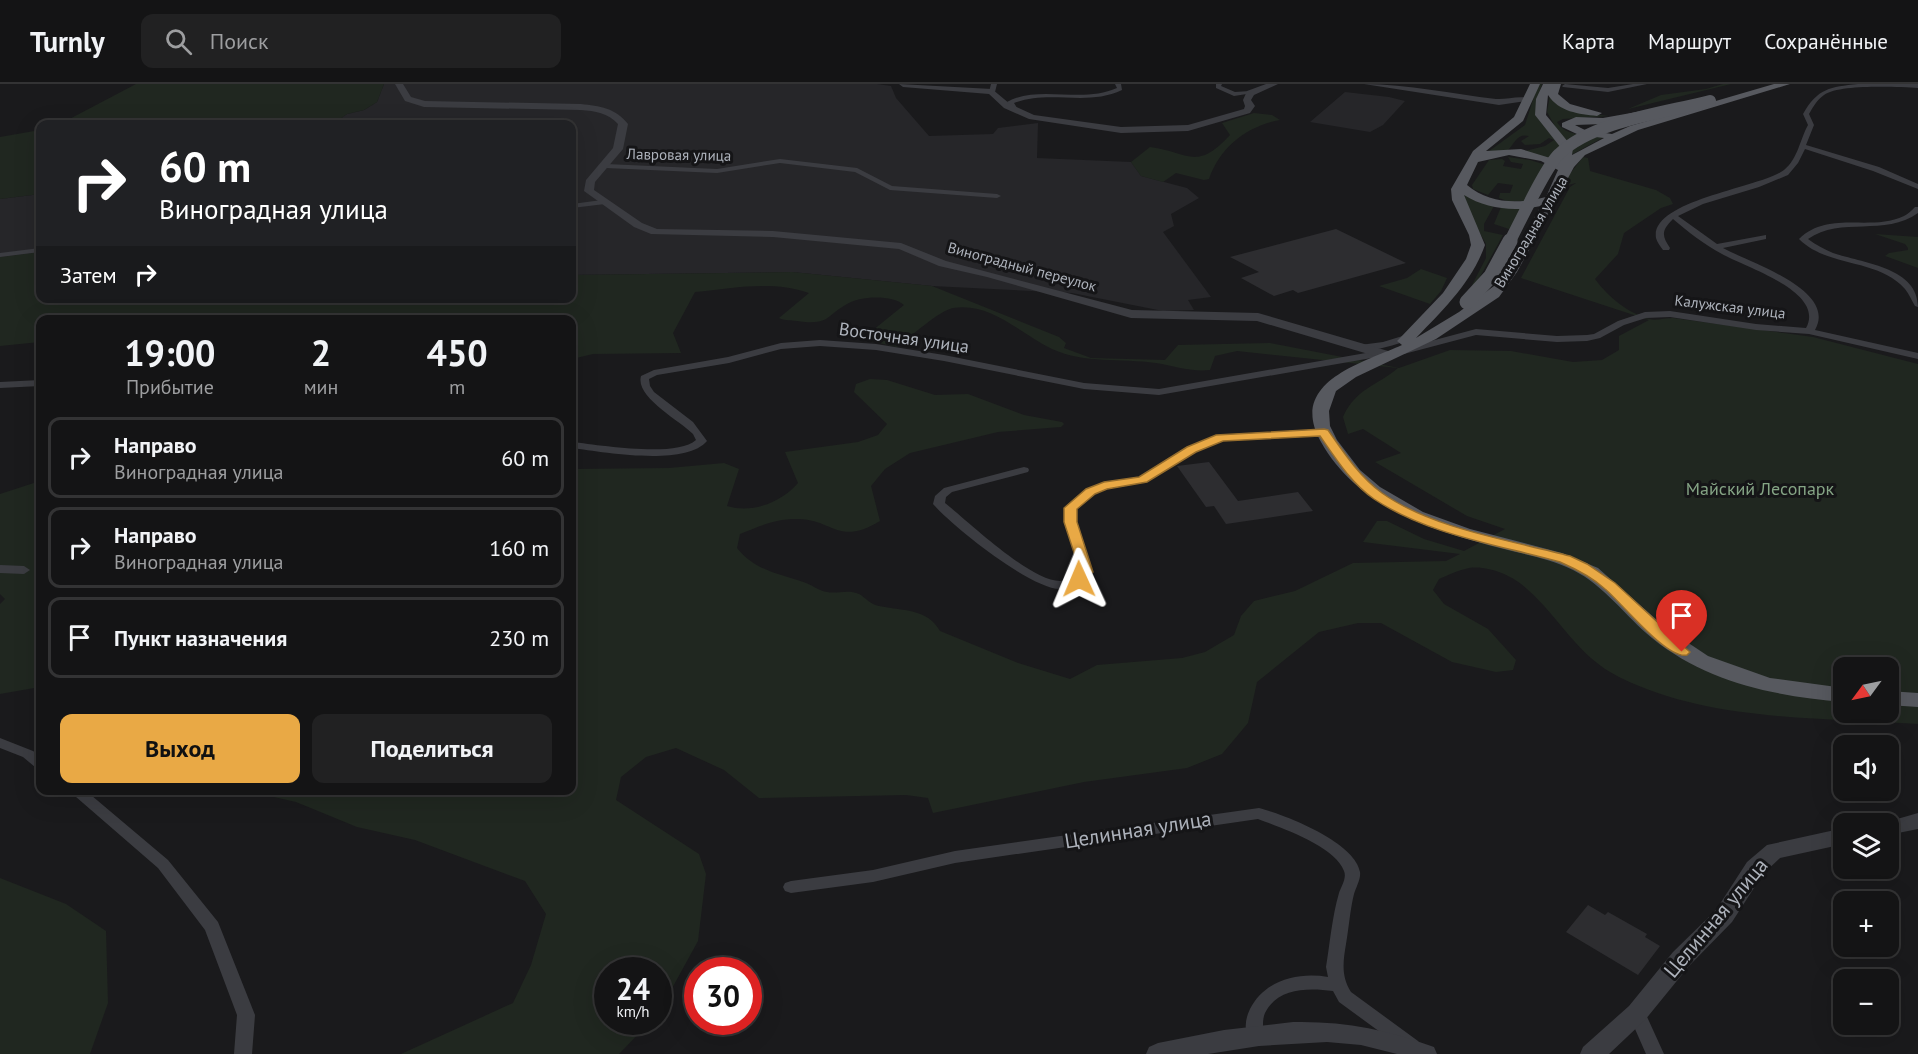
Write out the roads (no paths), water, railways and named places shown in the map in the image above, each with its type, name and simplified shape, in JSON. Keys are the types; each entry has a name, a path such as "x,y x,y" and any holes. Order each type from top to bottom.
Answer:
{"main road":[{"path":"1390,354 1448,296 1475,254 1478,245 1476,235 1456,193 1461,180 1478,153 1509,129 1522,113 1535,84"},
{"path":"1548,84 1538,103 1539,114 1567,148 1565,176"},
{"path":"1623,132 1592,134 1574,130 1566,124 1572,121 1603,121 1772,84"},
{"name":"Виноградная улица","path":"1324,433 1318,415 1326,393 1354,373 1390,354 1410,347 1472,310 1498,289 1581,153 1623,132 1711,107 1758,90 1785,84"},
{"path":"1560,85 1553,94 1555,99 1568,106 1600,113 1633,114"},
{"path":"1390,354 1467,302 1491,276 1557,155 1582,137 1614,125 1758,90"},
{"path":"1474,161 1493,154 1526,154 1556,163 1564,169 1565,176"},
{"path":"1461,180 1461,186 1468,193 1499,203 1535,204 1548,201 1554,195"},
{"path":"1324,433 1358,479 1378,496 1404,511 1457,531 1545,554 1583,567 1610,585 1658,633 1682,652 1741,679 1794,691 1833,694"},
{"path":"1899,699 1918,700"}],"street":[{"path":"399,84 408,99 424,104 581,107 612,114 623,124 618,149 588,186 589,191 602,202"},
{"path":"903,84 993,88 1016,111 1048,121 1091,127 1180,128 1201,125 1247,111 1250,106 1247,100 1250,93"},
{"path":"1016,111 1010,102 1027,95 1104,94 1120,89 1118,84"},
{"path":"1219,84 1218,87 1234,94 1250,93 1274,84"},
{"path":"1368,84 1510,103 1528,100"},
{"path":"1560,85 1608,90 1644,84"},
{"path":"1666,248 1660,240 1661,227 1674,216 1707,201 1770,180 1795,163 1803,146 1803,139 1811,125 1806,114 1814,101 1824,92 1863,85 1918,86"},
{"path":"1442,93 1473,106 1522,113"},
{"path":"1460,101 1471,98"},
{"path":"1803,146 1876,169 1918,187"},
{"name":"Лавровая улица","path":"606,166 717,171 780,161 856,170 890,188 997,196"},
{"path":"576,205 602,202"},
{"name":"Виноградный переулок","path":"602,202 638,225 655,232 773,234 901,246 943,264 988,274 1131,314 1258,317 1390,354"},
{"path":"1918,209 1897,220 1828,227 1803,239 1817,249 1888,274 1914,289 1918,304"},
{"path":"1674,216 1717,247 1762,237"},
{"name":"Калужская улица","path":"1390,354 1476,332 1557,339 1587,338 1598,336 1621,323 1645,315 1670,314 1756,327 1809,331 1815,317 1812,307 1803,296 1786,282 1717,247"},
{"path":"0,255 36,250"},
{"path":"1809,331 1918,356"},
{"name":"Виноградный переулок","path":"1363,347 1384,345 1409,337"},
{"name":"Восточная улица","path":"576,445 676,453 696,449 702,441 701,437 688,423 651,394 645,387 644,378 654,372 729,360 791,345 820,343 876,347 989,366 1057,382 1140,392 1198,386 1390,354"},
{"path":"0,385 36,383"},
{"path":"1024,470 948,490 941,496 939,504 1017,566 1042,581 1058,585 1069,584 1087,572 1070,522 1070,508 1090,491 1104,486 1143,480 1191,450 1221,438 1324,433"},
{"path":"0,569 24,570"},
{"path":"0,743 28,754 36,760"},
{"path":"81,795 163,864 212,927 246,1015 243,1054"},
{"name":"Целинная улица","path":"791,887 873,876 955,857 1259,813 1302,830 1331,846 1352,867 1353,875 1346,895 1334,968 1338,984"},
{"path":"1899,825 1918,821"},
{"name":"Целинная улица","path":"1592,1054 1637,1013 1681,959 1724,916 1755,868 1774,851 1833,838"},
{"path":"1255,1035 1252,1024 1256,1012 1264,1000 1283,988 1306,982 1338,984 1345,997 1421,1052"},
{"path":"1637,1013 1655,1054"},
{"path":"1158,1054 1255,1035 1359,1033 1421,1052"}],"park label":[{"name":"Майский Лесопарк","path":"1760,489"}]}
